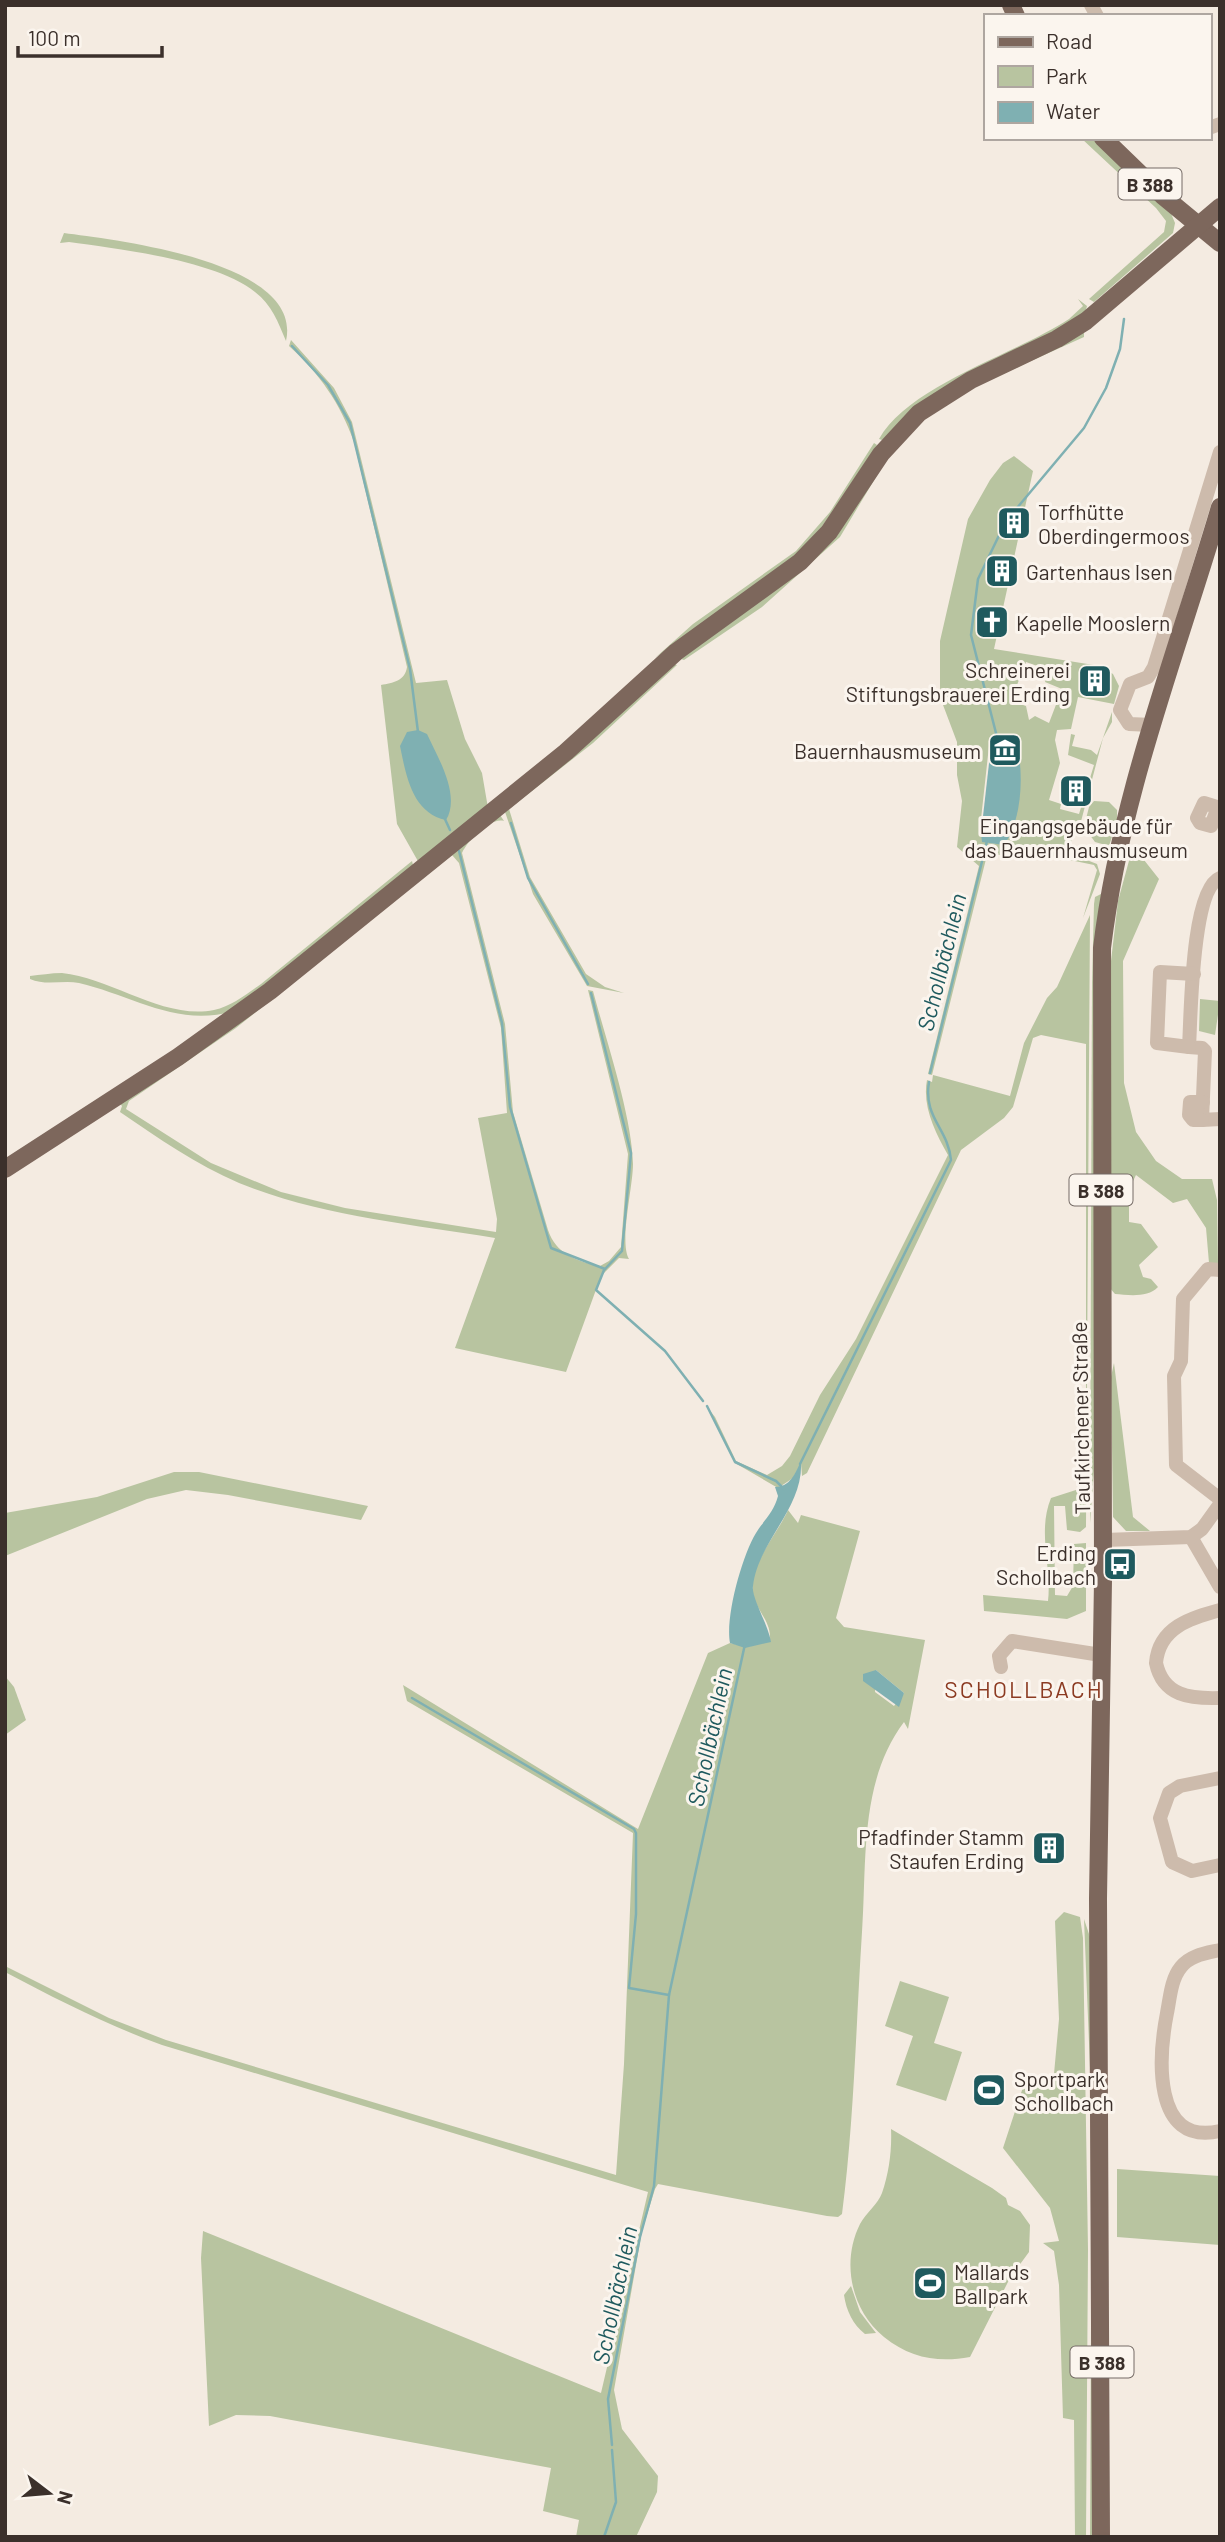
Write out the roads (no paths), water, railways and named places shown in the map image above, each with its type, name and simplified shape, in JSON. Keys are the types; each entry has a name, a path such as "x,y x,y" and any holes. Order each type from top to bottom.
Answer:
{"main road":[{"name":"B 388","path":"1105,140 1220,243"},
{"path":"5,1169 178,1057 259,999 566,752 676,652 800,562 829,532 881,454 919,413 971,380 1086,321 1220,207"},
{"name":"Taufkirchener Straße","path":"1101,2537 1098,1899 1104,1540 1102,948 1118,846 1152,725 1214,551 1220,507"}],"street":[{"path":"1152,725 1129,724 1120,710 1130,684 1147,677 1154,667 1220,452"},
{"path":"1189,1047 1197,933 1210,885 1220,878"},
{"path":"1194,974 1160,972 1157,1043 1202,1048 1205,1051 1202,1120 1220,1119"},
{"path":"1104,1540 1191,1537 1202,1528 1220,1502 1176,1465 1174,1376 1181,1361 1183,1298 1208,1269 1220,1270"},
{"path":"1191,1537 1220,1587"},
{"path":"1220,1610 1197,1616 1168,1632 1156,1662 1164,1683 1179,1694 1220,1698"},
{"path":"1000,1667 999,1656 1012,1641 1101,1655"},
{"path":"1220,1777 1175,1788 1166,1797 1160,1816 1172,1862 1192,1871 1220,1865"},
{"path":"1220,1950 1190,1959 1180,1968 1172,1986 1165,2021 1161,2070 1165,2101 1178,2122 1202,2132 1220,2131"}],"water":[{"path":"418,730 427,734 446,777 451,799 446,820 425,810 408,780 400,746 407,732"},
{"path":"992,737 1016,740 1019,752 1021,780 1018,808 1015,822 1004,845 982,842 981,834"},
{"path":"801,1461 795,1494 763,1554 753,1586 771,1642 745,1648 730,1643 732,1603 745,1556 776,1502 778,1496 775,1487 788,1482"},
{"path":"876,1670 904,1693 899,1707 863,1681 863,1674"}],"waterway":[{"name":"Schollbächlein","path":"997,737 971,635 978,579 1006,521 1084,428 1106,388 1120,349 1124,319"},
{"path":"292,346 328,385 350,423 410,669 418,732"},
{"path":"444,817 450,830"},
{"path":"511,823 528,878 588,984"},
{"name":"Schollbächlein","path":"930,1073 987,841"},
{"path":"459,851 502,1023 510,1107 551,1248 605,1269"},
{"path":"591,993 631,1153 622,1251 604,1270 596,1290 665,1351 703,1401"},
{"name":"Schollbächlein","path":"800,1464 951,1160 949,1149 929,1105 929,1082"},
{"path":"707,1406 735,1462 776,1481 784,1489"},
{"name":"Schollbächlein","path":"612,2445 608,2399 640,2237 654,2186 669,1995 745,1644"},
{"path":"412,1698 634,1829 636,1914 629,1988 669,1995"},
{"name":"Schollbächlein","path":"604,2537 616,2502 612,2450"}],"place":[{"name":"Torfhütte Oberdingermoos","path":"1014,523"},
{"name":"Gartenhaus Isen","path":"1002,571"},
{"name":"Kapelle Mooslern","path":"992,622"},
{"name":"Schreinerei Stiftungsbrauerei Erding","path":"1095,681"},
{"name":"Bauernhausmuseum","path":"1005,750"},
{"name":"Eingangsgebäude für das Bauernhausmuseum","path":"1076,791"},
{"name":"Erding Schollbach","path":"1120,1564"},
{"name":"Pfadfinder Stamm Staufen Erding","path":"1049,1848"},
{"name":"Sportpark Schollbach","path":"989,2090"},
{"name":"Mallards Ballpark","path":"930,2283"}],"district":[{"name":"SCHOLLBACH","path":"1024,1689"}]}
